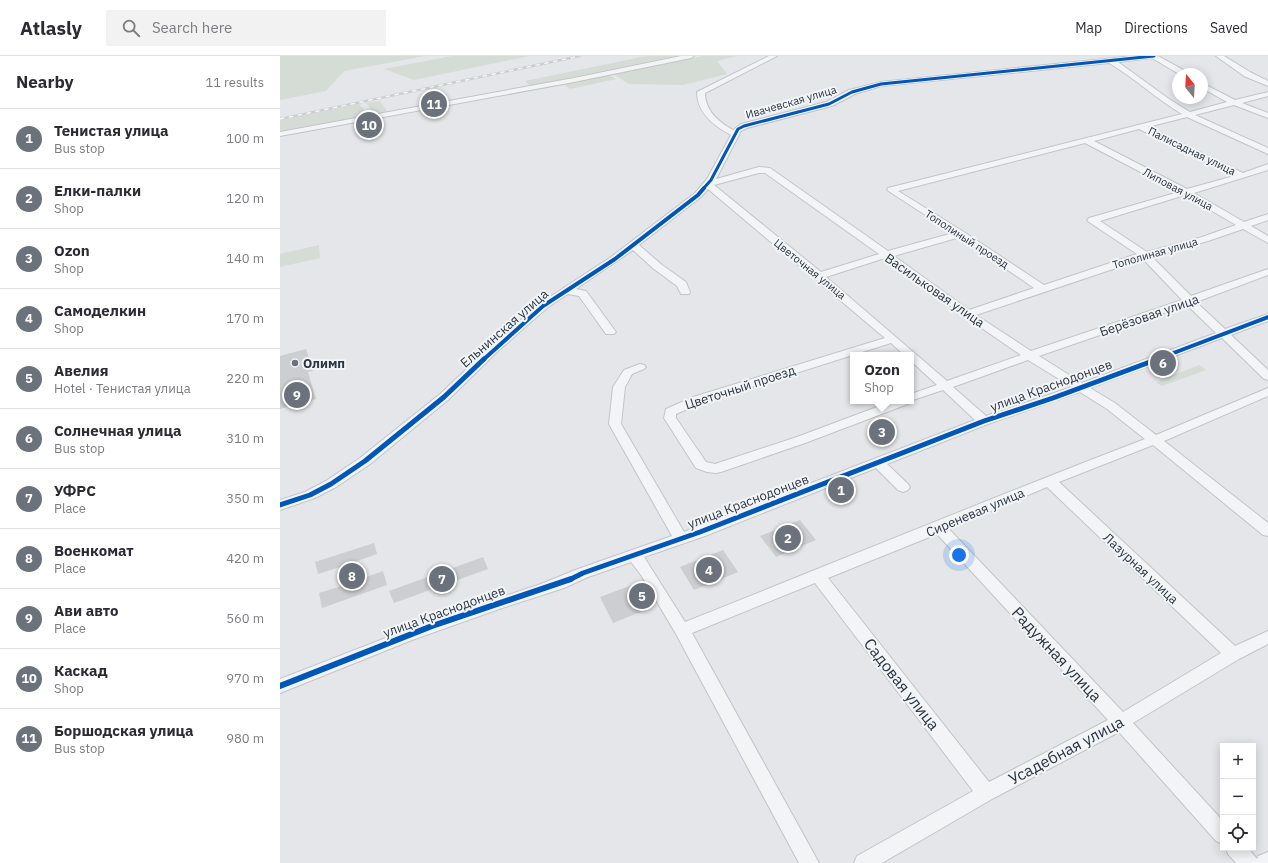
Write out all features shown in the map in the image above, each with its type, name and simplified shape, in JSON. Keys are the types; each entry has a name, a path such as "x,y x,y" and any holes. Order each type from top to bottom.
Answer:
{"street":[{"path":"280,134 574,80 691,56"},
{"path":"737,132 724,128 706,111 700,97 701,92 774,56"},
{"path":"1153,56 1174,68"},
{"name":"Ивачевская улица","path":"737,132 749,124 829,104 852,92 881,84 1153,56"},
{"path":"1219,56 1247,74 1268,84"},
{"path":"1111,61 1126,69 1165,100 1188,114 1268,151"},
{"path":"1208,89 1232,102 1268,116"},
{"path":"1086,140 1268,94"},
{"name":"Палисадная улица","path":"1141,126 1242,176"},
{"name":"Ельнинская улица","path":"280,506 310,495 365,461 444,397 543,306 608,264 698,195 708,184 720,165 737,132"},
{"name":"Тополиный проезд","path":"1042,289 961,234 891,190 1086,140"},
{"name":"Липовая улица","path":"1086,140 1186,192 1268,240"},
{"path":"1268,167 1092,220 1145,255 1189,301 1268,376"},
{"name":"Васильковая улица","path":"708,184 759,170 767,170 968,314 1030,356 1111,406 1268,532"},
{"name":"Цветочная улица","path":"708,184 753,223 820,276 908,352"},
{"name":"Тополиная улица","path":"968,314 1145,255 1205,239 1268,217"},
{"path":"820,276 961,234"},
{"path":"633,245 658,267 682,284 685,292"},
{"name":"Берёзовая улица","path":"1030,356 1268,272"},
{"path":"565,291 582,293 610,332"},
{"name":"улица Краснодонцев","path":"280,686 346,658 446,621 573,579 584,573 878,463 984,421 1053,398 1080,386 1268,317"},
{"name":"Цветочный проезд","path":"851,352 893,339"},
{"name":"Цветочный проезд","path":"850,352 697,400 670,412 670,418 701,465 707,468 716,469 801,440 896,404"},
{"path":"914,397 1030,356"},
{"name":"Цветочная улица","path":"914,358 984,421"},
{"path":"640,367 628,372 619,386 615,424 680,538"},
{"name":"Сиреневая улица","path":"682,630 940,527 1049,481 1155,440 1268,392"},
{"path":"878,463 903,487"},
{"name":"Лазурная улица","path":"1049,481 1233,654"},
{"name":"Радужная улица","path":"940,527 1121,722 1220,832"},
{"path":"634,555 646,571 682,630 809,863"},
{"name":"Садовая улица","path":"818,576 986,792"},
{"name":"Усадебная улица","path":"864,863 986,792 1121,722 1233,654 1268,637"},
{"path":"1238,851 1249,863"}],"shaded area":[{"path":"280,56 425,56 344,71 326,91 280,100"},
{"path":"452,56 529,56 414,80 384,69"},
{"path":"646,56 675,56 530,86 525,81"},
{"path":"702,56 737,56 717,61 727,74 683,85 629,84 613,74"},
{"path":"608,74 616,79 570,89 564,84"},
{"path":"380,101 388,113 376,116 366,103"},
{"path":"359,104 370,117 280,133 280,120"},
{"path":"319,245 320,258 280,267 280,254"},
{"path":"1199,365 1206,370 1162,386 1156,382"}],"building":[{"path":"306,349 313,371 308,372 316,399 280,409 280,356"},
{"path":"800,520 816,540 776,557 760,536"},
{"path":"374,543 377,554 357,561 361,579 383,571 387,585 322,608 319,593 345,585 340,567 318,574 315,562"},
{"path":"723,550 738,572 694,590 680,567"},
{"path":"483,557 488,569 394,603 389,591"},
{"path":"635,584 648,609 613,623 600,597"}],"railway":[{"path":"280,119 580,56"}],"cycle path":[{"path":"280,505 310,495 331,484 365,461 444,397 494,349 543,306 615,259 698,195 711,180 738,129 744,126 829,104 852,92 881,84 1154,56"},
{"path":"280,686 432,626 546,588 583,573 700,532 984,421 1053,398 1268,317"}],"place":[{"name":"Боршодская улица","path":"434,104"},
{"name":"Каскад","path":"369,125"},
{"name":"Олимп","path":"295,363"},
{"name":"Солнечная улица","path":"1163,363"},
{"name":"Ави авто","path":"297,395"},
{"name":"Ozon","path":"882,432"},
{"name":"Тенистая улица","path":"841,490"},
{"name":"Елки-палки","path":"788,538"},
{"name":"Самоделкин","path":"709,570"},
{"name":"Военкомат","path":"352,576"},
{"name":"УФРС","path":"442,579"},
{"name":"Авелия","path":"642,596"}]}
